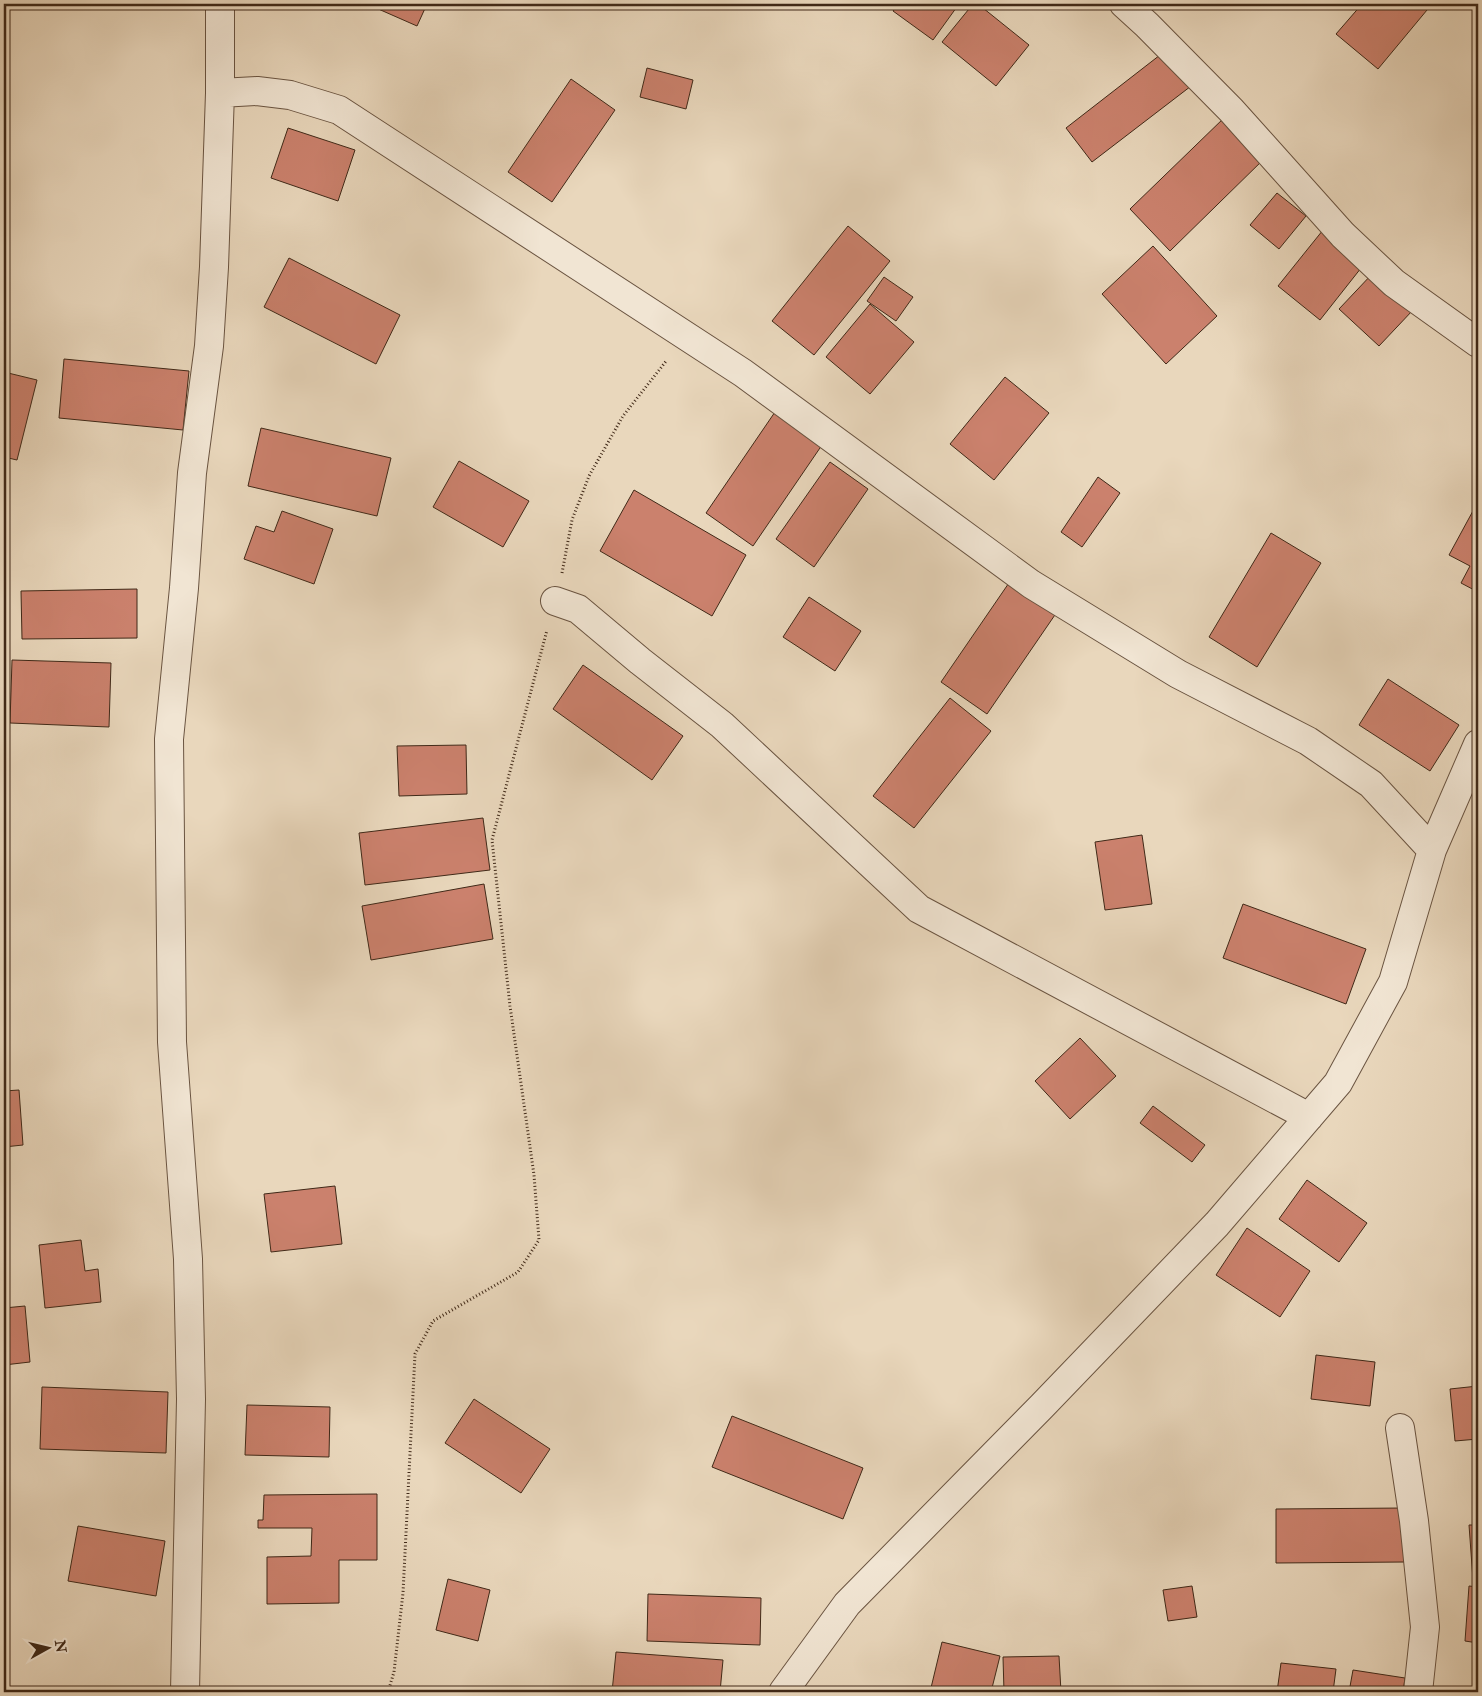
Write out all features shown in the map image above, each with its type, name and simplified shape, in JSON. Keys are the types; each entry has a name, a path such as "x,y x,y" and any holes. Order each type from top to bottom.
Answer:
{"street":[{"path":"185,1692 191,1390 188,1259 172,1042 169,738 184,588 192,473 209,346 214,267 220,93 220,4"},
{"path":"1124,4 1231,110 1343,234 1374,265 1394,283 1478,343"},
{"path":"220,93 257,91 290,95 339,110 743,373 1031,584 1178,674 1308,740 1372,784 1432,850"},
{"path":"555,602 578,609 640,661 722,724 918,909 1309,1117"},
{"path":"783,1692 847,1604 1042,1406 1217,1224 1338,1083 1394,982 1432,850 1478,744"},
{"path":"1400,1428 1414,1521 1425,1627 1418,1692"}],"path":[{"path":"388,1692 394,1672 402,1593 415,1354 433,1321 518,1272 539,1240 534,1175 510,1006 492,840 563,570 572,520 589,476 623,416 686,336"}],"building":[{"path":"367,4 427,4 417,26"},
{"path":"898,4 959,4 933,40 893,11"},
{"path":"973,4 978,4 1029,45 996,86 942,42"},
{"path":"1362,4 1432,4 1378,69 1336,34"},
{"path":"1169,48 1195,83 1092,162 1066,128"},
{"path":"647,68 693,80 686,109 640,97"},
{"path":"571,79 615,110 552,202 508,172"},
{"path":"1226,116 1266,157 1170,251 1130,209"},
{"path":"288,128 355,150 338,201 271,178"},
{"path":"1277,193 1306,216 1279,249 1250,225"},
{"path":"848,226 890,261 814,355 772,321"},
{"path":"1323,230 1365,263 1320,320 1278,286"},
{"path":"1153,246 1217,316 1166,364 1102,294"},
{"path":"289,258 400,315 376,364 264,307"},
{"path":"1373,273 1413,310 1379,346 1339,309"},
{"path":"884,277 913,297 896,321 867,301"},
{"path":"870,304 914,342 870,394 826,357"},
{"path":"64,359 189,371 183,430 59,418"},
{"path":"4,372 37,380 17,460 4,457"},
{"path":"1005,377 1049,413 994,480 950,444"},
{"path":"775,412 822,445 753,546 706,513"},
{"path":"261,428 391,458 377,516 248,486"},
{"path":"459,461 529,501 503,547 433,507"},
{"path":"830,462 868,489 814,567 776,539"},
{"path":"1098,477 1120,493 1082,547 1061,532"},
{"path":"634,490 746,555 712,616 600,551"},
{"path":"1474,509 1478,511 1478,592 1461,583 1470,566 1449,555"},
{"path":"282,511 333,529 314,584 244,559 256,526 274,532"},
{"path":"1271,533 1321,563 1257,667 1209,637"},
{"path":"1013,577 1059,609 987,714 941,682"},
{"path":"137,589 137,638 22,639 21,591"},
{"path":"809,597 861,631 835,671 783,637"},
{"path":"12,660 111,663 109,727 10,723"},
{"path":"583,665 683,736 652,780 553,709"},
{"path":"1388,679 1459,725 1430,771 1359,725"},
{"path":"950,698 991,731 914,828 873,796"},
{"path":"466,745 467,794 399,796 397,746"},
{"path":"483,818 490,870 365,885 359,833"},
{"path":"1142,835 1152,904 1105,910 1095,842"},
{"path":"484,884 493,939 371,960 362,906"},
{"path":"1243,904 1366,949 1346,1004 1223,958"},
{"path":"1080,1038 1116,1076 1070,1119 1035,1081"},
{"path":"19,1090 23,1145 4,1147 4,1091"},
{"path":"1153,1106 1205,1145 1192,1162 1140,1123"},
{"path":"1307,1180 1367,1223 1339,1262 1279,1219"},
{"path":"335,1186 342,1244 271,1252 264,1194"},
{"path":"1247,1228 1310,1271 1280,1317 1216,1275"},
{"path":"81,1240 85,1271 98,1269 101,1302 45,1308 39,1245"},
{"path":"25,1306 30,1362 4,1365 4,1308"},
{"path":"1316,1355 1375,1362 1370,1406 1311,1399"},
{"path":"1478,1386 1478,1439 1455,1441 1450,1389"},
{"path":"42,1387 168,1392 166,1453 40,1449"},
{"path":"474,1399 550,1449 521,1493 445,1443"},
{"path":"247,1405 330,1407 329,1457 245,1455"},
{"path":"732,1416 863,1468 843,1519 712,1467"},
{"path":"377,1494 377,1560 339,1560 339,1603 267,1604 267,1557 311,1556 312,1528 258,1528 258,1520 263,1520 264,1495"},
{"path":"1404,1508 1404,1562 1276,1563 1276,1509"},
{"path":"1469,1525 1478,1525 1478,1580 1473,1580"},
{"path":"78,1526 165,1541 156,1596 68,1581"},
{"path":"448,1579 490,1590 478,1641 436,1630"},
{"path":"1192,1586 1197,1617 1168,1621 1163,1590"},
{"path":"1469,1586 1478,1587 1478,1643 1465,1641"},
{"path":"648,1594 761,1598 760,1645 647,1641"},
{"path":"942,1642 1000,1656 991,1692 930,1692"},
{"path":"616,1652 723,1660 720,1692 612,1692"},
{"path":"1059,1656 1061,1692 1004,1692 1003,1657"},
{"path":"1281,1663 1336,1669 1333,1692 1277,1692"},
{"path":"1353,1670 1405,1678 1403,1692 1349,1692"}]}
